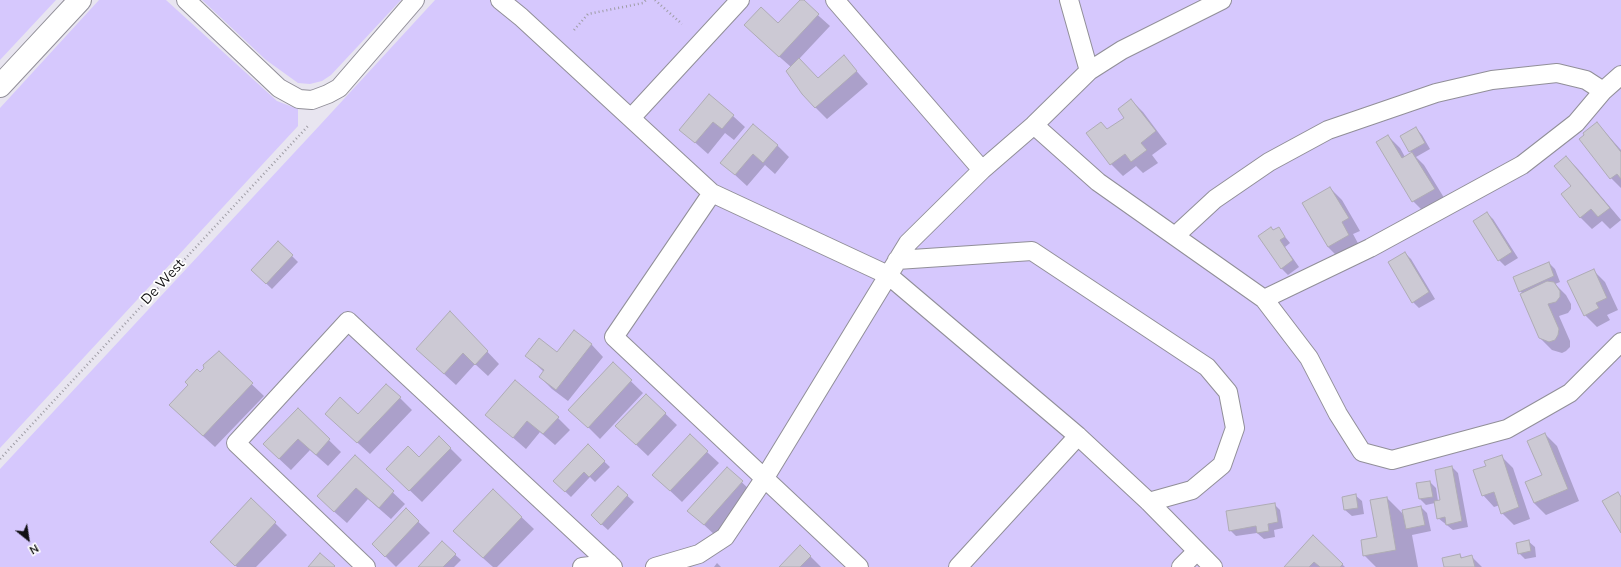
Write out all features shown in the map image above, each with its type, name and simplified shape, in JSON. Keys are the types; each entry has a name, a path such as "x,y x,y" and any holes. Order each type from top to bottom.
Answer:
{"main road":[{"path":"0,86 80,0"}],"lane":[{"path":"186,0 279,88 299,99 312,100 339,88 415,0"},
{"path":"500,0 712,192 893,267 1149,502 1213,567"},
{"path":"631,118 740,0"},
{"path":"835,0 982,170"},
{"path":"1069,0 1089,71"},
{"path":"655,567 699,554 725,537 764,479 908,243 982,170 1034,125 1089,71 1122,50 1222,0"},
{"path":"1175,236 1215,199 1269,162 1328,130 1436,93 1492,80 1557,73 1586,80 1603,91"},
{"path":"1264,299 1370,248 1522,165 1576,123 1603,91 1621,76"},
{"path":"1034,125 1098,182 1264,299 1310,358 1338,414 1362,452 1392,460 1507,429 1570,393 1621,342"},
{"path":"712,192 614,337 859,567"},
{"path":"893,267 1032,251 1207,367 1228,392 1235,428 1222,465 1192,490 1149,502"},
{"path":"366,567 236,443 348,321 611,565"},
{"path":"958,567 1078,436"},
{"path":"1181,567 1197,551"},
{"path":"582,567 611,565"}],"path":[{"path":"556,50 588,14 644,3 646,0"},
{"path":"656,0 701,42"},
{"name":"De West","path":"0,459 311,123 312,100"}],"shaded area":[{"path":"0,0 56,0 0,60"},
{"path":"99,0 166,0 277,101 298,109 298,126 0,448 0,108"},
{"path":"202,0 401,0 331,75 322,81 310,84 298,83 266,60"},
{"path":"435,0 1621,0 1621,567 0,567 0,469"}],"building":[{"path":"800,0 804,0 819,14 779,57 744,25 761,7 778,23"},
{"path":"844,55 857,71 815,108 802,94 786,71 799,58 818,78"},
{"path":"709,94 734,115 722,129 713,122 695,143 679,130"},
{"path":"1131,99 1156,131 1141,143 1147,150 1131,162 1125,154 1110,165 1086,133 1101,122 1107,129 1124,118 1118,109"},
{"path":"1597,122 1621,152 1621,179 1617,174 1610,179 1579,139 1584,135 1583,133"},
{"path":"753,124 778,145 763,163 753,154 735,175 720,163"},
{"path":"1416,127 1425,143 1409,152 1400,136"},
{"path":"1388,135 1402,158 1412,152 1435,189 1412,202 1376,142"},
{"path":"1566,156 1610,208 1598,217 1591,209 1580,218 1561,194 1571,186 1554,166"},
{"path":"1330,187 1349,218 1342,222 1349,235 1328,247 1302,203"},
{"path":"1487,212 1512,252 1498,261 1473,221"},
{"path":"1271,227 1273,230 1279,227 1285,237 1280,240 1293,260 1281,269 1258,236"},
{"path":"278,241 293,255 266,284 251,270"},
{"path":"1405,252 1429,292 1412,303 1388,262"},
{"path":"1549,262 1554,276 1519,292 1513,277"},
{"path":"1594,269 1607,298 1596,303 1599,308 1584,316 1567,281"},
{"path":"1547,281 1554,282 1560,291 1560,297 1556,302 1548,304 1559,329 1555,340 1549,342 1539,338 1520,294"},
{"path":"450,311 488,351 475,365 463,353 444,374 416,349"},
{"path":"574,330 592,344 556,390 539,377 544,370 525,356 539,338 557,352"},
{"path":"219,351 253,383 203,436 169,405 188,385 185,382 197,369 200,372 204,368 203,365"},
{"path":"613,362 632,380 588,428 568,410"},
{"path":"515,380 559,417 543,434 527,421 513,438 485,415"},
{"path":"386,384 401,397 357,443 325,414 340,397 358,414"},
{"path":"646,394 666,413 636,445 615,426"},
{"path":"298,408 330,439 316,455 298,439 279,459 263,444"},
{"path":"1545,433 1568,489 1534,503 1525,482 1542,475 1527,441"},
{"path":"690,434 708,451 670,491 652,475"},
{"path":"439,436 451,448 409,491 386,469 408,446 419,457"},
{"path":"588,444 605,461 589,477 584,472 565,492 553,481"},
{"path":"355,455 394,491 379,508 356,488 334,512 317,496"},
{"path":"1502,455 1519,507 1501,514 1494,492 1482,496 1473,470 1486,466 1484,461"},
{"path":"1452,466 1462,521 1446,525 1445,517 1437,519 1434,501 1440,500 1435,470"},
{"path":"727,467 743,481 704,525 687,511"},
{"path":"1430,481 1433,497 1419,499 1416,483"},
{"path":"618,486 628,495 601,525 591,515"},
{"path":"493,489 522,517 483,558 453,531"},
{"path":"1618,492 1621,497 1621,533 1602,501"},
{"path":"1356,494 1358,508 1344,510 1342,497"},
{"path":"1387,497 1396,550 1363,556 1361,540 1377,537 1370,500"},
{"path":"251,498 276,522 235,566 210,542"},
{"path":"1275,503 1278,522 1268,524 1269,531 1257,533 1256,526 1229,531 1226,511"},
{"path":"1421,506 1425,525 1406,529 1402,510"},
{"path":"406,508 419,521 385,557 372,544"},
{"path":"1313,535 1343,564 1340,567 1320,567 1314,562 1309,567 1284,567"},
{"path":"1529,540 1531,551 1518,554 1516,543"},
{"path":"442,541 456,554 443,567 418,567"},
{"path":"800,545 811,556 800,567 779,567"},
{"path":"320,553 335,566 308,567"},
{"path":"1460,554 1461,558 1472,555 1475,567 1444,567 1442,558"}]}
